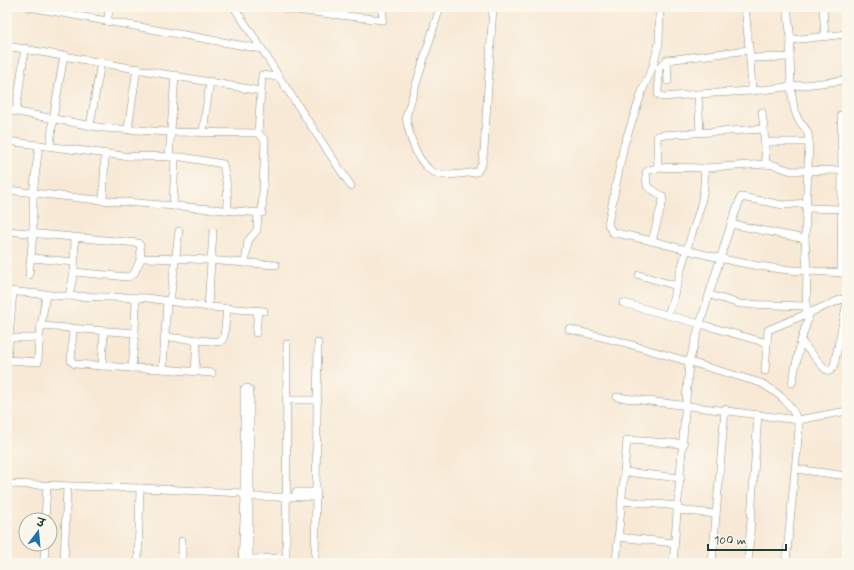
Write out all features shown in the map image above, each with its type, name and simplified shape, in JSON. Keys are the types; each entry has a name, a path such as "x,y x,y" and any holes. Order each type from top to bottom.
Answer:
{"street":[{"path":"30,7 55,9 107,21 262,49"},
{"path":"107,21 110,7"},
{"path":"234,7 351,186"},
{"path":"285,7 286,9 383,20 382,7"},
{"path":"328,7 333,14"},
{"path":"440,7 406,117 408,129 416,152 430,171 443,174 476,172 482,164 493,7"},
{"path":"660,7 658,43 653,66 643,89 624,145 608,224 612,232 652,240 720,259 777,270 844,273 841,209 844,152 841,115"},
{"path":"745,7 750,50 752,91"},
{"path":"787,7 791,40 790,56 792,88 797,118 808,130 809,142 805,239 807,311 792,383"},
{"path":"823,7 825,37"},
{"path":"791,40 847,34"},
{"path":"7,46 260,91"},
{"path":"16,111 25,48"},
{"path":"750,50 667,60 659,68 658,94 664,97 752,91 792,88 847,80"},
{"path":"50,147 53,119 64,55"},
{"path":"750,58 790,56"},
{"path":"667,60 668,81"},
{"path":"90,126 101,62"},
{"path":"128,129 137,68"},
{"path":"173,206 172,157 169,132 175,75"},
{"path":"258,133 262,75 279,77"},
{"path":"203,132 210,81"},
{"path":"698,94 700,132"},
{"path":"7,110 90,126 169,132 258,133 265,140 262,213 103,201 7,190"},
{"path":"762,112 766,164"},
{"path":"658,169 657,137 660,135 764,129"},
{"path":"7,141 105,154 172,157 222,164 227,186 228,211"},
{"path":"764,142 809,142"},
{"path":"29,274 32,258 33,194 39,145"},
{"path":"103,201 105,154"},
{"path":"652,240 663,200 662,196 647,186 647,170 766,164 791,170 842,170"},
{"path":"668,315 686,250 705,191 704,168"},
{"path":"673,563 684,444 689,362 731,224 741,197 777,204 807,205 841,209"},
{"path":"245,263 248,241 258,230 258,213"},
{"path":"731,224 805,239"},
{"path":"7,231 138,243 140,245 141,258 134,274 128,278 74,272"},
{"path":"163,369 164,337 168,301 179,231"},
{"path":"208,307 213,232"},
{"path":"69,296 74,272 75,238"},
{"path":"32,258 74,262"},
{"path":"141,258 174,258 276,265"},
{"path":"639,275 677,286"},
{"path":"46,294 39,338 38,362 7,360 10,291 46,294 69,296 136,298 208,307 261,310 256,333"},
{"path":"710,295 740,304 807,311"},
{"path":"765,371 768,330 807,311 847,297"},
{"path":"132,368 136,298"},
{"path":"801,341 825,369 832,370 847,302"},
{"path":"624,303 767,343"},
{"path":"164,337 217,342 222,340 227,308"},
{"path":"41,326 135,333"},
{"path":"73,329 72,363 212,373"},
{"path":"569,329 622,342 761,383 787,402 798,420 796,469 786,563"},
{"path":"102,366 104,331"},
{"path":"8,338 39,338"},
{"path":"195,372 197,340"},
{"path":"316,563 318,342"},
{"path":"247,418 247,494 250,561 286,558 287,344"},
{"path":"617,397 798,420 847,410"},
{"path":"286,400 318,400"},
{"path":"712,563 724,410"},
{"path":"748,563 758,414"},
{"path":"616,563 627,440 684,444"},
{"path":"796,469 847,476"},
{"path":"624,472 681,478"},
{"path":"7,484 140,488 247,494 317,495"},
{"path":"46,512 47,486"},
{"path":"64,563 67,487"},
{"path":"138,563 140,488"},
{"path":"242,563 247,494"},
{"path":"622,501 716,514"},
{"path":"618,537 674,543"},
{"path":"182,541 182,563"},
{"path":"44,563 45,552"}]}
